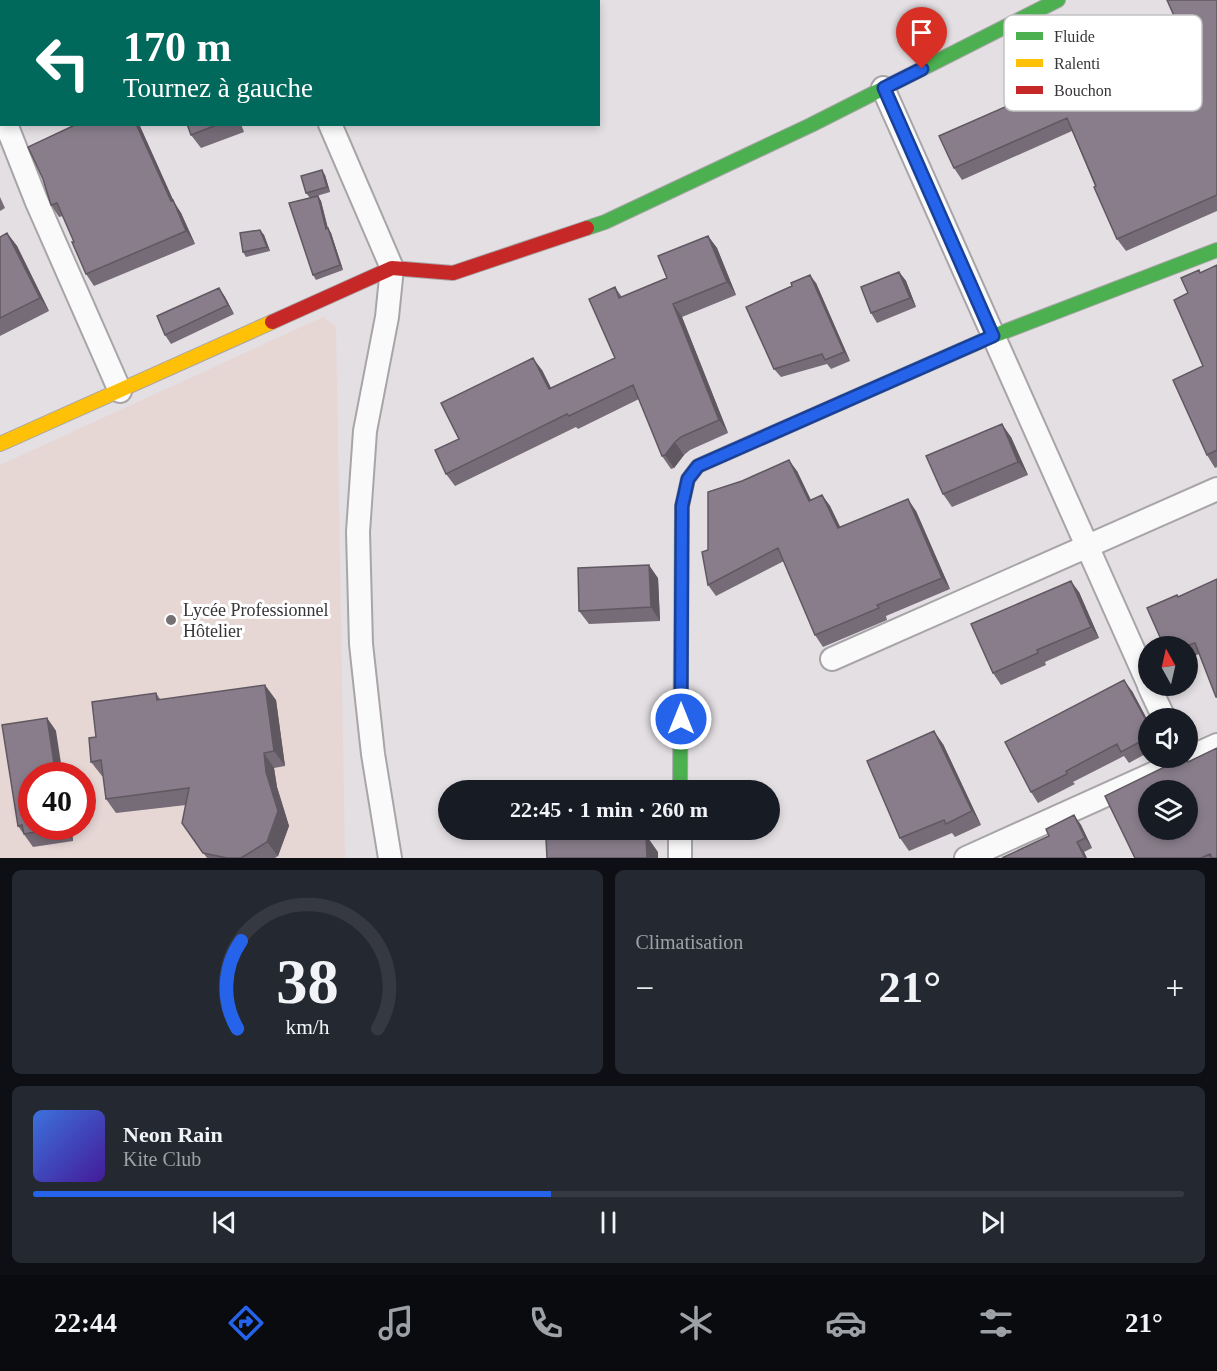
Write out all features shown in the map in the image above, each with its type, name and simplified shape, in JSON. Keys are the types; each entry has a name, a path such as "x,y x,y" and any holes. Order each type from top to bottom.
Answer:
{"street":[{"path":"1028,15 1058,0"},
{"path":"0,444 392,268 453,273 605,222 811,125 1004,27"},
{"path":"884,88 1138,660"},
{"path":"7,126 36,200 120,391"},
{"path":"331,126 392,268 387,317 365,431 358,532 361,644 373,753 390,858"},
{"path":"681,780 682,506 688,479 698,466 993,336 1217,250"},
{"path":"832,659 1217,489"},
{"path":"1198,753 1217,745"},
{"path":"966,858 1162,768"},
{"path":"680,840 680,858"}],"shaded area":[{"name":"Lycée Professionnel Hôtelier","path":"323,317 336,327 345,858 0,858 0,465"}],"building":[{"path":"1167,0 1217,0 1217,195 1117,239 1067,118 954,168 939,136 1004,107 1004,111 1202,111 1202,15 1174,15"},
{"path":"73,126 137,126 186,231 86,274 57,203 51,205 43,179 28,147"},
{"path":"188,126 214,126 191,135"},
{"path":"322,170 327,187 306,193 301,176"},
{"path":"318,196 326,229 328,228 340,265 313,275 289,203"},
{"path":"260,230 267,247 243,252 240,233"},
{"path":"7,233 40,298 0,318 0,237"},
{"path":"708,236 727,282 673,304 719,420 681,437 662,456 633,385 569,416 567,414 446,474 435,450 459,439 441,403 533,358 549,389 615,358 589,299 615,287 619,298 667,278 658,256"},
{"path":"1217,265 1217,450 1207,455 1173,380 1203,366 1174,300 1188,293 1181,278"},
{"path":"899,272 910,298 871,313 861,287"},
{"path":"810,275 844,352 825,360 822,354 774,369 746,307"},
{"path":"219,288 228,305 165,335 157,316"},
{"path":"1002,424 1018,462 943,494 926,456"},
{"path":"789,460 809,501 822,495 838,528 908,499 942,578 877,605 879,608 815,635 778,548 708,585 702,552 708,550 708,492 742,481"},
{"path":"649,565 651,607 579,611 578,568"},
{"path":"1217,579 1217,697 1198,651 1198,636 1160,636 1147,608 1177,595 1178,597"},
{"path":"1071,581 1091,627 1037,650 1038,653 993,673 971,624"},
{"path":"1124,680 1139,708 1138,743 1121,752 1117,744 1066,771 1067,774 1031,792 1005,742"},
{"path":"265,685 274,751 264,753 266,772 278,811 267,842 241,858 227,858 203,853 182,823 189,788 106,799 101,760 91,762 89,738 96,737 92,702 156,693 157,700"},
{"path":"47,718 54,762 18,762 18,826 2,725"},
{"path":"934,731 972,811 946,824 944,820 900,838 867,761"},
{"path":"1217,748 1217,858 1212,858 1210,854 1201,858 1135,858 1105,796 1162,768 1198,768 1198,757"},
{"path":"1074,815 1085,838 1077,842 1085,858 1002,858 1049,836 1046,829"},
{"path":"546,840 646,840 647,858 547,858"}],"traffic: fast":[{"path":"1028,15 1058,0"},
{"path":"587,228 605,222 811,125 1004,27"},
{"path":"843,402 993,336 1217,250"},
{"path":"680,780 682,512"}],"traffic: slow":[{"path":"0,444 272,322"}],"traffic: jam":[{"path":"272,322 392,268 453,273 587,228"},
{"path":"682,512 688,479 698,466 843,402"}],"place":[{"name":"Lycée Professionnel Hôtelier","path":"171,620"}],"route":[{"path":"681,719 682,506 688,479 698,466 993,336 884,88 922,69"}]}
